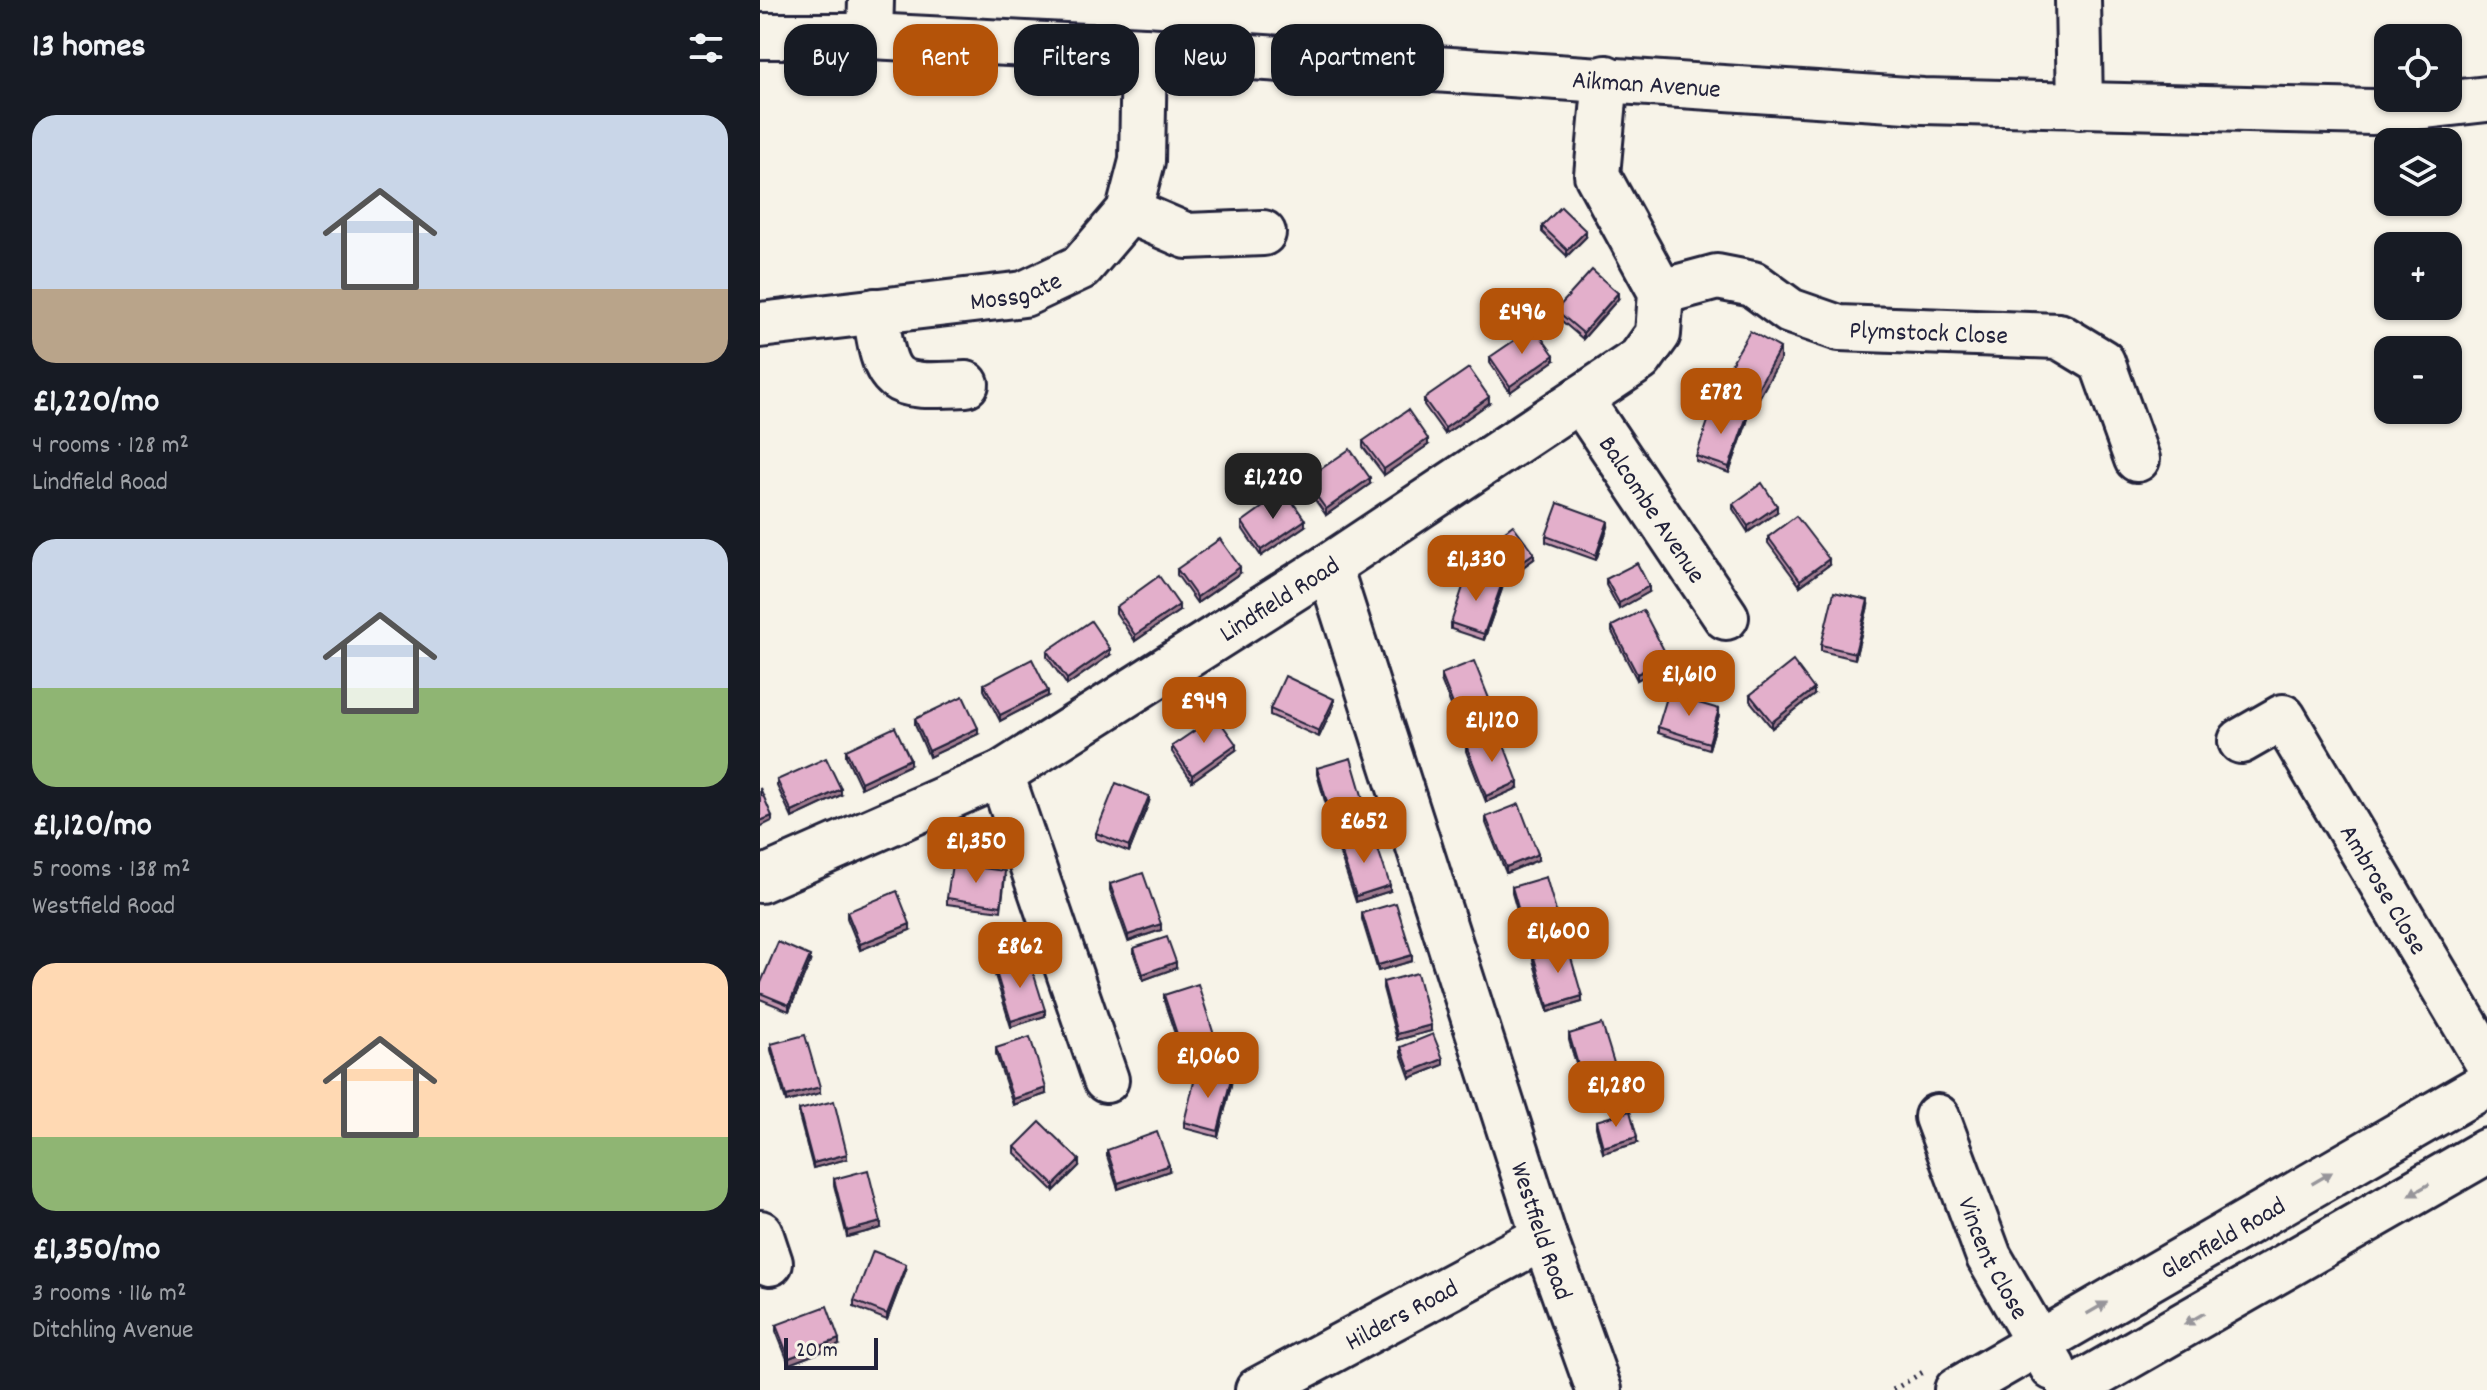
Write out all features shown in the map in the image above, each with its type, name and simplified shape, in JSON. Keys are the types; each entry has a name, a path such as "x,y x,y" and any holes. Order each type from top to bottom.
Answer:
{"street":[{"path":"2078,0 2080,106"},
{"name":"Aikman Avenue","path":"760,36 871,18 1144,50 1923,101 2373,112 2487,99"},
{"name":"Mossgate","path":"760,325 1024,294 1081,267 1129,211 1142,161 1144,50"},
{"path":"1606,78 1597,175 1661,292"},
{"path":"1129,211 1187,236 1263,233"},
{"name":"Plymstock Close","path":"1661,292 1717,277 1753,284 1790,311 1839,328 2059,336 2102,362 2137,459"},
{"name":"Lindfield Road","path":"760,880 1001,774 1329,566 1640,359 1658,334 1661,292"},
{"path":"875,311 882,360 896,379 920,387 966,384"},
{"name":"Balcombe Avenue","path":"1580,399 1726,617"},
{"name":"Westfield Road","path":"1329,566 1544,1237 1599,1390"},
{"name":"Ambrose Close","path":"2241,741 2283,717 2487,1061"},
{"path":"1001,774 1106,1080"},
{"name":"Glenfield Road","path":"1957,1390 2487,1084"},
{"name":"Vincent Close","path":"1937,1117 1989,1257 2037,1343 2068,1390"},
{"path":"2068,1390 2487,1151"},
{"name":"Hilders Road","path":"1258,1390 1544,1237"}],"building":[{"path":"1561,207 1586,231 1567,250 1542,226"},
{"path":"1592,270 1618,293 1583,333 1556,310"},
{"path":"1534,327 1554,355 1510,386 1490,357"},
{"path":"1750,331 1780,348 1754,395 1723,378"},
{"path":"1469,368 1489,397 1445,428 1424,399"},
{"path":"1714,404 1747,416 1729,467 1696,456"},
{"path":"1408,410 1428,439 1384,469 1363,441"},
{"path":"1350,449 1370,478 1326,509 1305,480"},
{"path":"1762,483 1777,506 1748,526 1733,504"},
{"path":"1285,491 1305,520 1261,550 1242,522"},
{"path":"1558,503 1608,521 1596,555 1546,536"},
{"path":"1796,516 1829,559 1800,580 1768,537"},
{"path":"1513,525 1534,553 1512,569 1492,541"},
{"path":"1220,539 1240,567 1197,597 1177,569"},
{"path":"1637,563 1649,586 1619,603 1606,579"},
{"path":"1468,572 1502,583 1484,634 1451,623"},
{"path":"1159,576 1179,605 1135,635 1116,607"},
{"path":"1834,592 1868,600 1855,653 1821,645"},
{"path":"1643,610 1668,658 1637,674 1612,626"},
{"path":"1091,621 1110,649 1067,679 1047,651"},
{"path":"1032,659 1048,691 1000,715 984,684"},
{"path":"1474,661 1494,711 1461,724 1441,674"},
{"path":"1793,661 1814,689 1772,722 1750,695"},
{"path":"1285,676 1334,699 1319,731 1270,709"},
{"path":"1668,694 1719,709 1709,743 1658,727"},
{"path":"963,696 978,728 929,751 915,719"},
{"path":"1216,716 1236,744 1192,775 1172,746"},
{"path":"895,727 910,759 861,782 846,750"},
{"path":"1499,732 1518,782 1486,796 1466,745"},
{"path":"826,758 841,789 792,812 777,780"},
{"path":"1351,758 1366,809 1332,819 1317,768"},
{"path":"1116,783 1149,796 1129,846 1096,833"},
{"path":"760,788 772,816 760,821"},
{"path":"1519,804 1538,854 1506,867 1486,817"},
{"path":"1373,834 1390,885 1356,896 1339,845"},
{"path":"952,864 1005,871 1001,906 947,898"},
{"path":"1143,873 1161,924 1128,935 1110,884"},
{"path":"1546,877 1561,929 1527,939 1512,887"},
{"path":"897,891 910,924 860,944 847,912"},
{"path":"1396,903 1412,955 1378,965 1362,913"},
{"path":"1167,937 1176,962 1143,974 1134,948"},
{"path":"778,942 810,956 789,1005 760,993 760,985"},
{"path":"1567,944 1582,996 1548,1006 1533,954"},
{"path":"1029,959 1045,1010 1011,1021 995,969"},
{"path":"1417,973 1431,1025 1397,1034 1383,982"},
{"path":"1198,984 1214,1035 1181,1046 1164,995"},
{"path":"1602,1024 1618,1076 1584,1085 1569,1034"},
{"path":"1433,1034 1443,1059 1410,1072 1401,1047"},
{"path":"805,1035 820,1087 786,1096 771,1044"},
{"path":"1030,1037 1046,1088 1013,1099 996,1048"},
{"path":"1197,1070 1231,1079 1218,1131 1184,1122"},
{"path":"834,1101 847,1154 813,1163 799,1110"},
{"path":"1630,1111 1637,1137 1603,1147 1596,1121"},
{"path":"1040,1122 1079,1160 1054,1185 1015,1147"},
{"path":"1157,1132 1169,1165 1118,1183 1107,1150"},
{"path":"868,1170 881,1222 847,1231 834,1179"},
{"path":"873,1251 906,1264 887,1314 854,1301"},
{"path":"827,1306 839,1339 789,1358 776,1325"}]}
